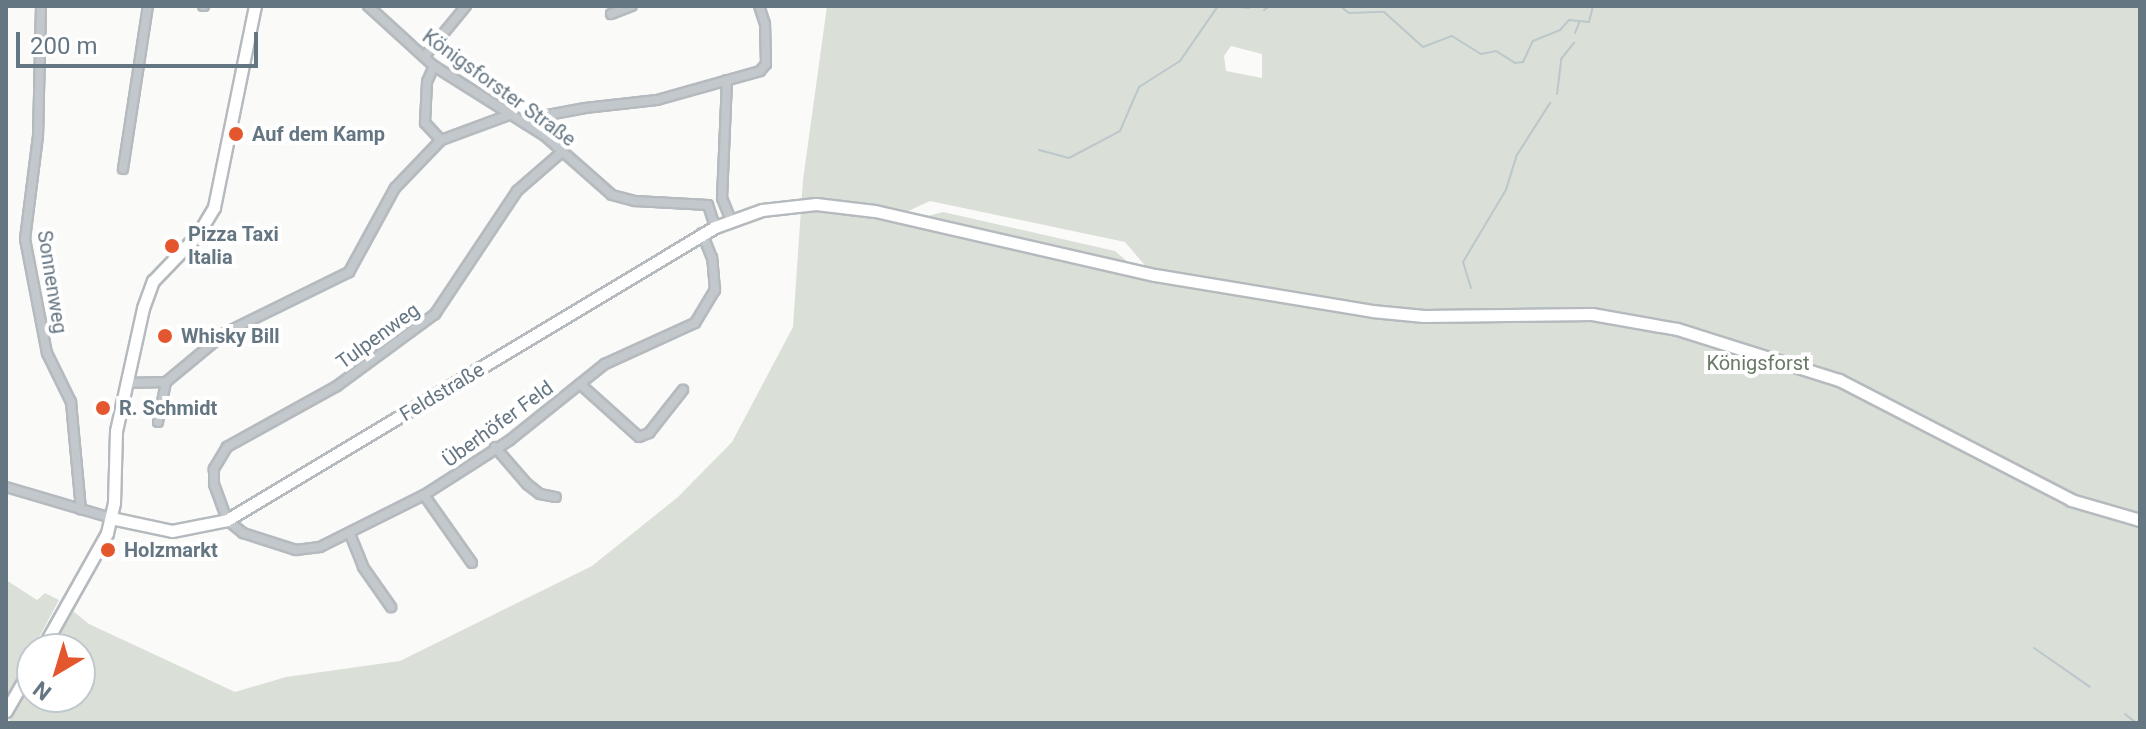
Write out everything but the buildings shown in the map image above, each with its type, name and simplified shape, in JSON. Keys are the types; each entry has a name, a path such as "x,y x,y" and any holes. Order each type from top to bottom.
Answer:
{"main road":[{"path":"50,633 111,518 116,431 150,288 198,234 214,207 255,6"},
{"name":"Feldstraße","path":"111,518 182,531 227,520 702,233 762,210 816,204 857,208 1155,275 1372,311 1424,316 1592,314 1677,329 1831,377 2071,500 2140,520"}],"street":[{"name":"Sonnenweg","path":"41,6 38,136 25,239 47,353 71,402 81,510"},
{"path":"123,169 148,6"},
{"name":"Königsforster Straße","path":"368,6 434,66 526,124 620,199 708,205"},
{"path":"424,57 466,6"},
{"path":"611,14 632,6"},
{"path":"526,124 537,117 657,100 760,71 766,64 759,6"},
{"path":"434,66 427,82 425,123 441,140"},
{"path":"727,80 722,198 731,220"},
{"path":"126,383 166,382 225,333 349,272 395,188 441,140 509,115"},
{"name":"Tulpenweg","path":"227,520 214,484 214,469 227,447 337,386 435,314 517,191 563,151"},
{"path":"715,227 708,205 722,198"},
{"name":"Überhöfer Feld","path":"227,520 243,533 296,550 350,534 424,495 495,447 605,364 687,329 702,315 716,280 702,233"},
{"path":"158,422 166,382"},
{"path":"580,384 639,437 649,433 683,390"},
{"path":"495,447 527,484 540,494 556,497"},
{"path":"6,487 111,518"},
{"path":"424,495 472,563"},
{"path":"350,534 363,567 391,607"}],"green space":[{"name":"Königsforst","path":"827,6 2140,6 2140,723 8,723 16,709 16,713 96,713 96,633 60,633 73,611 89,624 235,692 286,677 400,661 592,566 678,497 732,442 793,327 803,180","holes":["1231,46 1262,54 1262,78 1226,71 1224,56","930,201 1125,242 1148,269 1130,264 1115,251 943,212 924,217 904,213"]},
{"path":"6,580 37,600 45,593 59,600 41,633 16,633 16,680 6,699"}],"waterway":[{"path":"1039,150 1069,158 1120,131 1139,87 1180,61 1218,6"},
{"path":"1223,6 1249,8"},
{"path":"1264,10 1270,6"},
{"path":"1340,6 1349,13 1384,12 1423,47 1452,36 1481,54 1496,51 1515,63 1523,62 1533,41 1560,30 1569,20 1589,22 1593,6"},
{"path":"1575,33 1579,23"},
{"path":"1557,94 1561,59 1574,43"},
{"path":"1471,288 1463,262 1506,190 1517,155 1550,103"},
{"path":"2034,648 2090,687"},
{"path":"2125,714 2136,723"}],"place":[{"name":"Auf dem Kamp","path":"236,134"},
{"name":"Pizza Taxi Italia","path":"172,246"},
{"name":"Whisky Bill","path":"165,336"},
{"name":"R. Schmidt","path":"103,408"},
{"name":"Holzmarkt","path":"108,550"}]}
